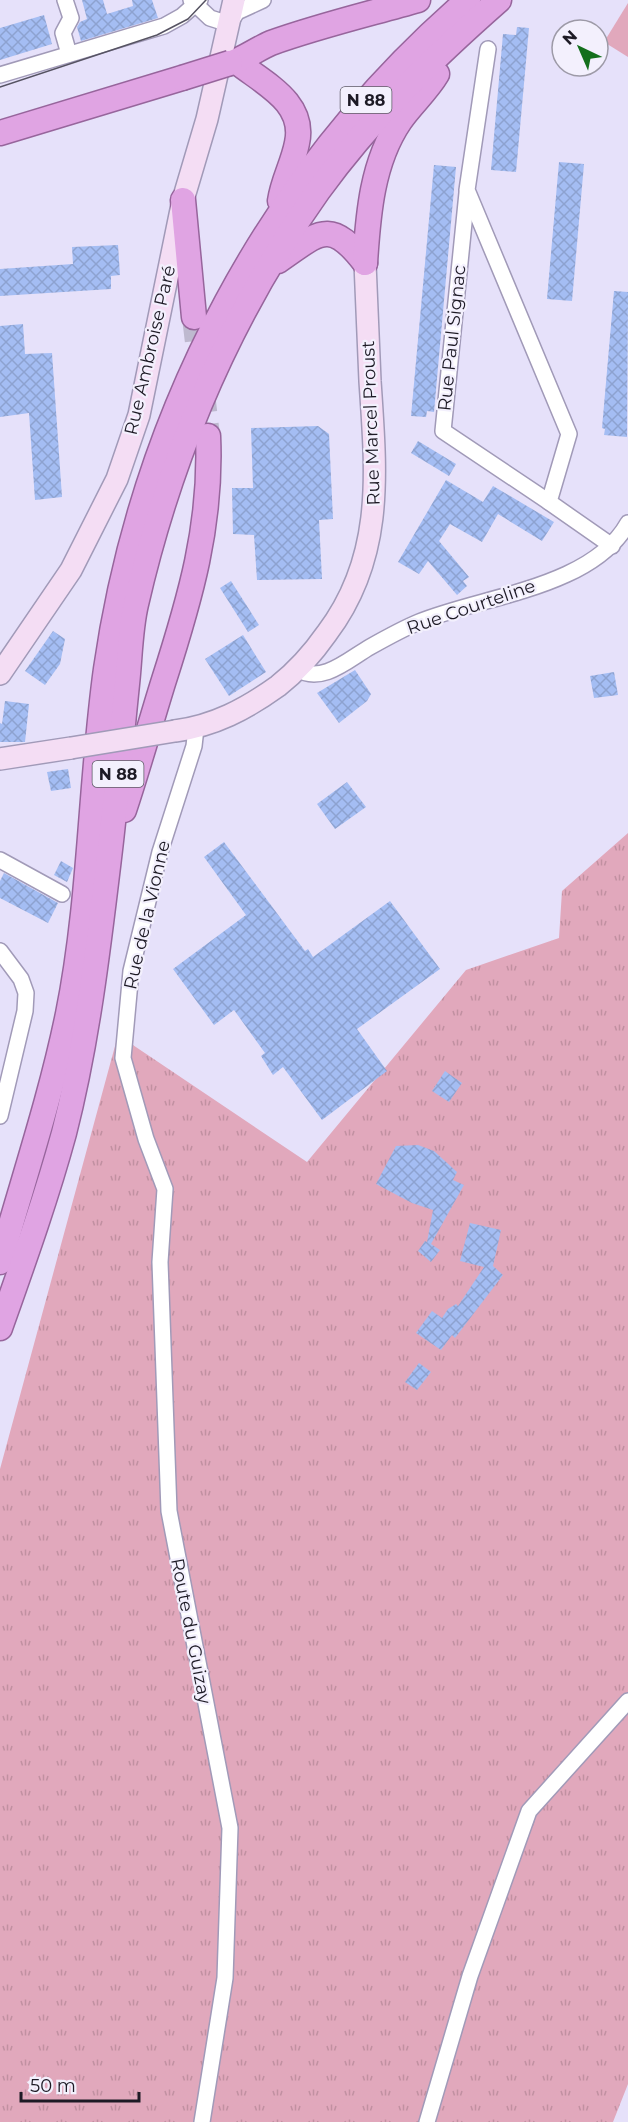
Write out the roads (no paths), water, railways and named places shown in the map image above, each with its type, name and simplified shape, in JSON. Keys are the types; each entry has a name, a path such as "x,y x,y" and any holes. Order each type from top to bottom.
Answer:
{"highway":[{"path":"0,133 234,63 248,52 272,43 418,0"},
{"name":"N 88","path":"0,1262 68,1014 83,914 106,671 117,603 149,482 190,376 232,289 279,213 303,177 374,90 416,47 468,0"},
{"name":"N 88","path":"0,1328 37,1222 64,1131 89,1016 110,855 135,608 166,490 207,382 269,267 318,191 361,137 442,50 499,0"},
{"path":"365,263 368,213 386,150 399,122 436,75 442,50"},
{"path":"234,63 280,92 292,109 297,123 298,141 283,181 279,213"},
{"path":"183,200 194,317"},
{"path":"269,267 315,235 326,233 336,235 351,245 365,263"},
{"path":"110,855 191,595 205,528 210,478 208,436"},
{"path":"0,1229 44,1106"}],"main road":[{"name":"Rue Ambroise Paré","path":"0,674 71,570 117,479 140,415 183,200 207,119 234,0"},
{"name":"Rue Marcel Proust","path":"297,669 339,618 365,563 371,533 375,464 365,263"},
{"path":"0,759 186,730 246,708 297,669"}],"street":[{"path":"65,0 72,18 63,33 69,54"},
{"path":"0,75 164,26 182,16 195,2 210,18 229,24 237,12 263,0"},
{"name":"Rue Paul Signac","path":"488,49 467,190 443,431 612,546"},
{"name":"Rue Paul Signac","path":"467,190 568,434 549,502"},
{"name":"Rue Courteline","path":"297,669 305,674 323,675 381,640 420,621 546,582 596,558 612,546 628,523"},
{"name":"Rue de la Vionne","path":"146,1139 123,1058 131,971 160,852 194,746 186,730"},
{"path":"0,860 62,894"},
{"path":"0,951 21,979 26,993 25,1011 0,1116"},
{"name":"Route du Guizay","path":"146,1139 165,1189 160,1262 169,1511 230,1828 225,1978 202,2122"},
{"path":"427,2122 470,1976 529,1811 628,1701"}],"tunnel":[{"path":"194,317 208,436"}],"tram line":[{"path":"0,87 157,35 188,19 206,0"}]}
